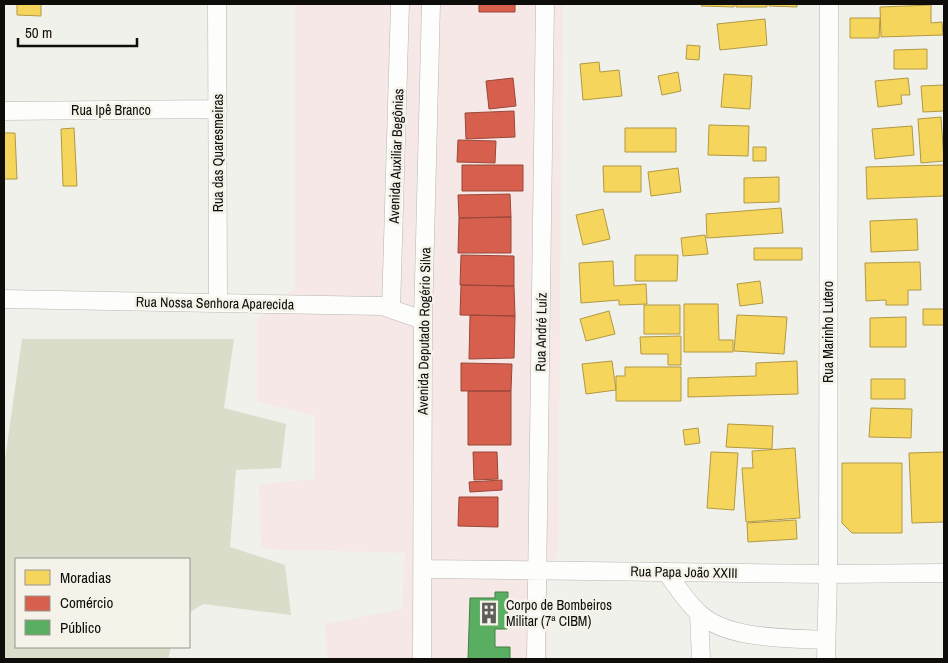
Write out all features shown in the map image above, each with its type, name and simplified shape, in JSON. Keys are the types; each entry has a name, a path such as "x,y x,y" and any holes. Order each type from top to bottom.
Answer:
{"street":[{"name":"Rua das Quaresmeiras","path":"217,4 218,303"},
{"name":"Avenida Auxiliar Begônias","path":"391,309 400,4"},
{"name":"Avenida Deputado Rogério Silva","path":"422,659 424,569 423,320 431,4"},
{"name":"Rua André Luíz","path":"536,659 545,4"},
{"name":"Rua Marinho Lutero","path":"826,659 828,574 829,4"},
{"name":"Rua Ipê Branco","path":"4,111 218,109"},
{"name":"Rua Nossa Senhora Aparecida","path":"4,299 382,306 423,320"},
{"name":"Rua Papa João XXIII","path":"424,569 828,574 944,572"},
{"path":"666,572 699,614 716,626 755,636 826,640"},
{"path":"699,614 701,659"}],"shaded area":[{"path":"295,4 563,4 558,553 547,578 548,659 327,659 325,624 402,609 405,553 261,549 259,484 315,479 315,416 257,402 257,319 295,288"}],"green space":[{"path":"22,339 234,339 224,408 286,424 281,468 236,470 230,547 285,565 291,615 203,604 190,612 190,558 15,558 15,648 171,648 168,659 4,659 4,466"}],"building: Moradias":[{"path":"17,4 41,4 41,16 17,15"},
{"path":"702,4 734,4 734,7 701,6"},
{"path":"736,4 767,4 767,7 736,7"},
{"path":"769,4 797,4 797,7 769,6"},
{"path":"931,5 931,23 942,22 943,35 881,37 880,7"},
{"path":"850,18 880,18 879,38 850,38"},
{"path":"765,19 767,45 720,50 717,24"},
{"path":"687,45 700,46 699,60 686,59"},
{"path":"927,49 927,69 894,69 894,50"},
{"path":"599,62 600,72 619,70 622,96 583,100 580,64"},
{"path":"678,72 681,91 662,95 658,76"},
{"path":"724,74 752,76 750,109 721,107"},
{"path":"908,78 910,95 901,95 902,104 878,107 875,81"},
{"path":"944,85 944,111 923,112 921,86"},
{"path":"941,117 944,161 921,163 918,119"},
{"path":"709,125 749,126 748,156 708,155"},
{"path":"912,126 914,155 875,159 872,129"},
{"path":"74,128 77,186 63,186 61,129"},
{"path":"625,128 676,128 676,152 625,152"},
{"path":"4,133 15,133 17,179 4,179"},
{"path":"753,147 766,147 766,161 753,161"},
{"path":"944,165 944,196 867,199 866,167"},
{"path":"603,166 641,166 641,192 604,192"},
{"path":"678,168 681,192 651,196 648,172"},
{"path":"779,177 779,202 744,203 744,178"},
{"path":"781,208 783,233 707,238 706,214"},
{"path":"603,209 610,239 583,245 576,215"},
{"path":"917,219 918,250 871,252 870,221"},
{"path":"705,235 708,254 683,256 681,238"},
{"path":"754,248 802,248 802,260 754,260"},
{"path":"635,255 678,255 677,281 635,281"},
{"path":"613,261 614,286 646,284 647,304 619,305 619,300 581,303 579,263"},
{"path":"920,262 921,290 908,290 908,305 886,305 886,300 866,301 865,263"},
{"path":"760,281 763,303 740,306 737,284"},
{"path":"684,304 718,304 719,340 733,340 733,352 684,352"},
{"path":"644,305 680,305 680,334 644,334"},
{"path":"923,309 944,309 944,325 923,325"},
{"path":"609,311 615,334 586,341 580,319"},
{"path":"737,315 787,317 784,354 734,351"},
{"path":"906,317 906,347 870,347 870,318"},
{"path":"681,336 681,365 668,365 668,354 641,354 640,337"},
{"path":"612,361 616,390 586,394 582,364"},
{"path":"797,361 798,394 688,397 688,378 756,376 756,363"},
{"path":"625,367 681,367 681,401 616,401 616,376 625,376"},
{"path":"871,379 905,379 905,399 871,399"},
{"path":"871,408 912,409 911,438 869,437"},
{"path":"728,424 773,426 772,449 726,447"},
{"path":"698,428 700,443 685,445 683,430"},
{"path":"795,448 800,518 746,522 742,468 753,468 752,451"},
{"path":"711,452 738,453 734,510 707,508"},
{"path":"944,452 944,522 912,523 909,453"},
{"path":"842,463 902,463 902,533 852,533 842,523"},
{"path":"796,520 797,539 748,542 747,523"}],"building: Comércio":[{"path":"479,4 515,4 515,12 479,12"},
{"path":"513,78 516,106 489,109 486,81"},
{"path":"514,111 515,137 466,139 465,113"},
{"path":"458,140 496,141 495,163 457,162"},
{"path":"462,165 523,165 523,191 462,191"},
{"path":"510,194 511,217 459,218 458,195"},
{"path":"511,217 511,253 458,253 459,218"},
{"path":"461,255 514,256 514,286 460,285"},
{"path":"461,285 514,286 515,316 460,315"},
{"path":"470,315 515,316 514,358 469,359"},
{"path":"461,363 512,364 511,391 461,391"},
{"path":"468,391 511,391 511,445 468,445"},
{"path":"473,452 497,452 498,479 474,480"},
{"path":"502,480 502,490 470,492 469,482"},
{"path":"459,497 498,497 498,527 458,526"}],"building: Público":[{"name":"Corpo de Bombeiros Militar (7ª CIBM)","path":"495,592 508,592 507,629 495,629 495,647 510,647 510,659 468,659 470,598 495,598"}],"place":[{"name":"Corpo de Bombeiros Militar (7ª CIBM)","path":"489,613"}]}
